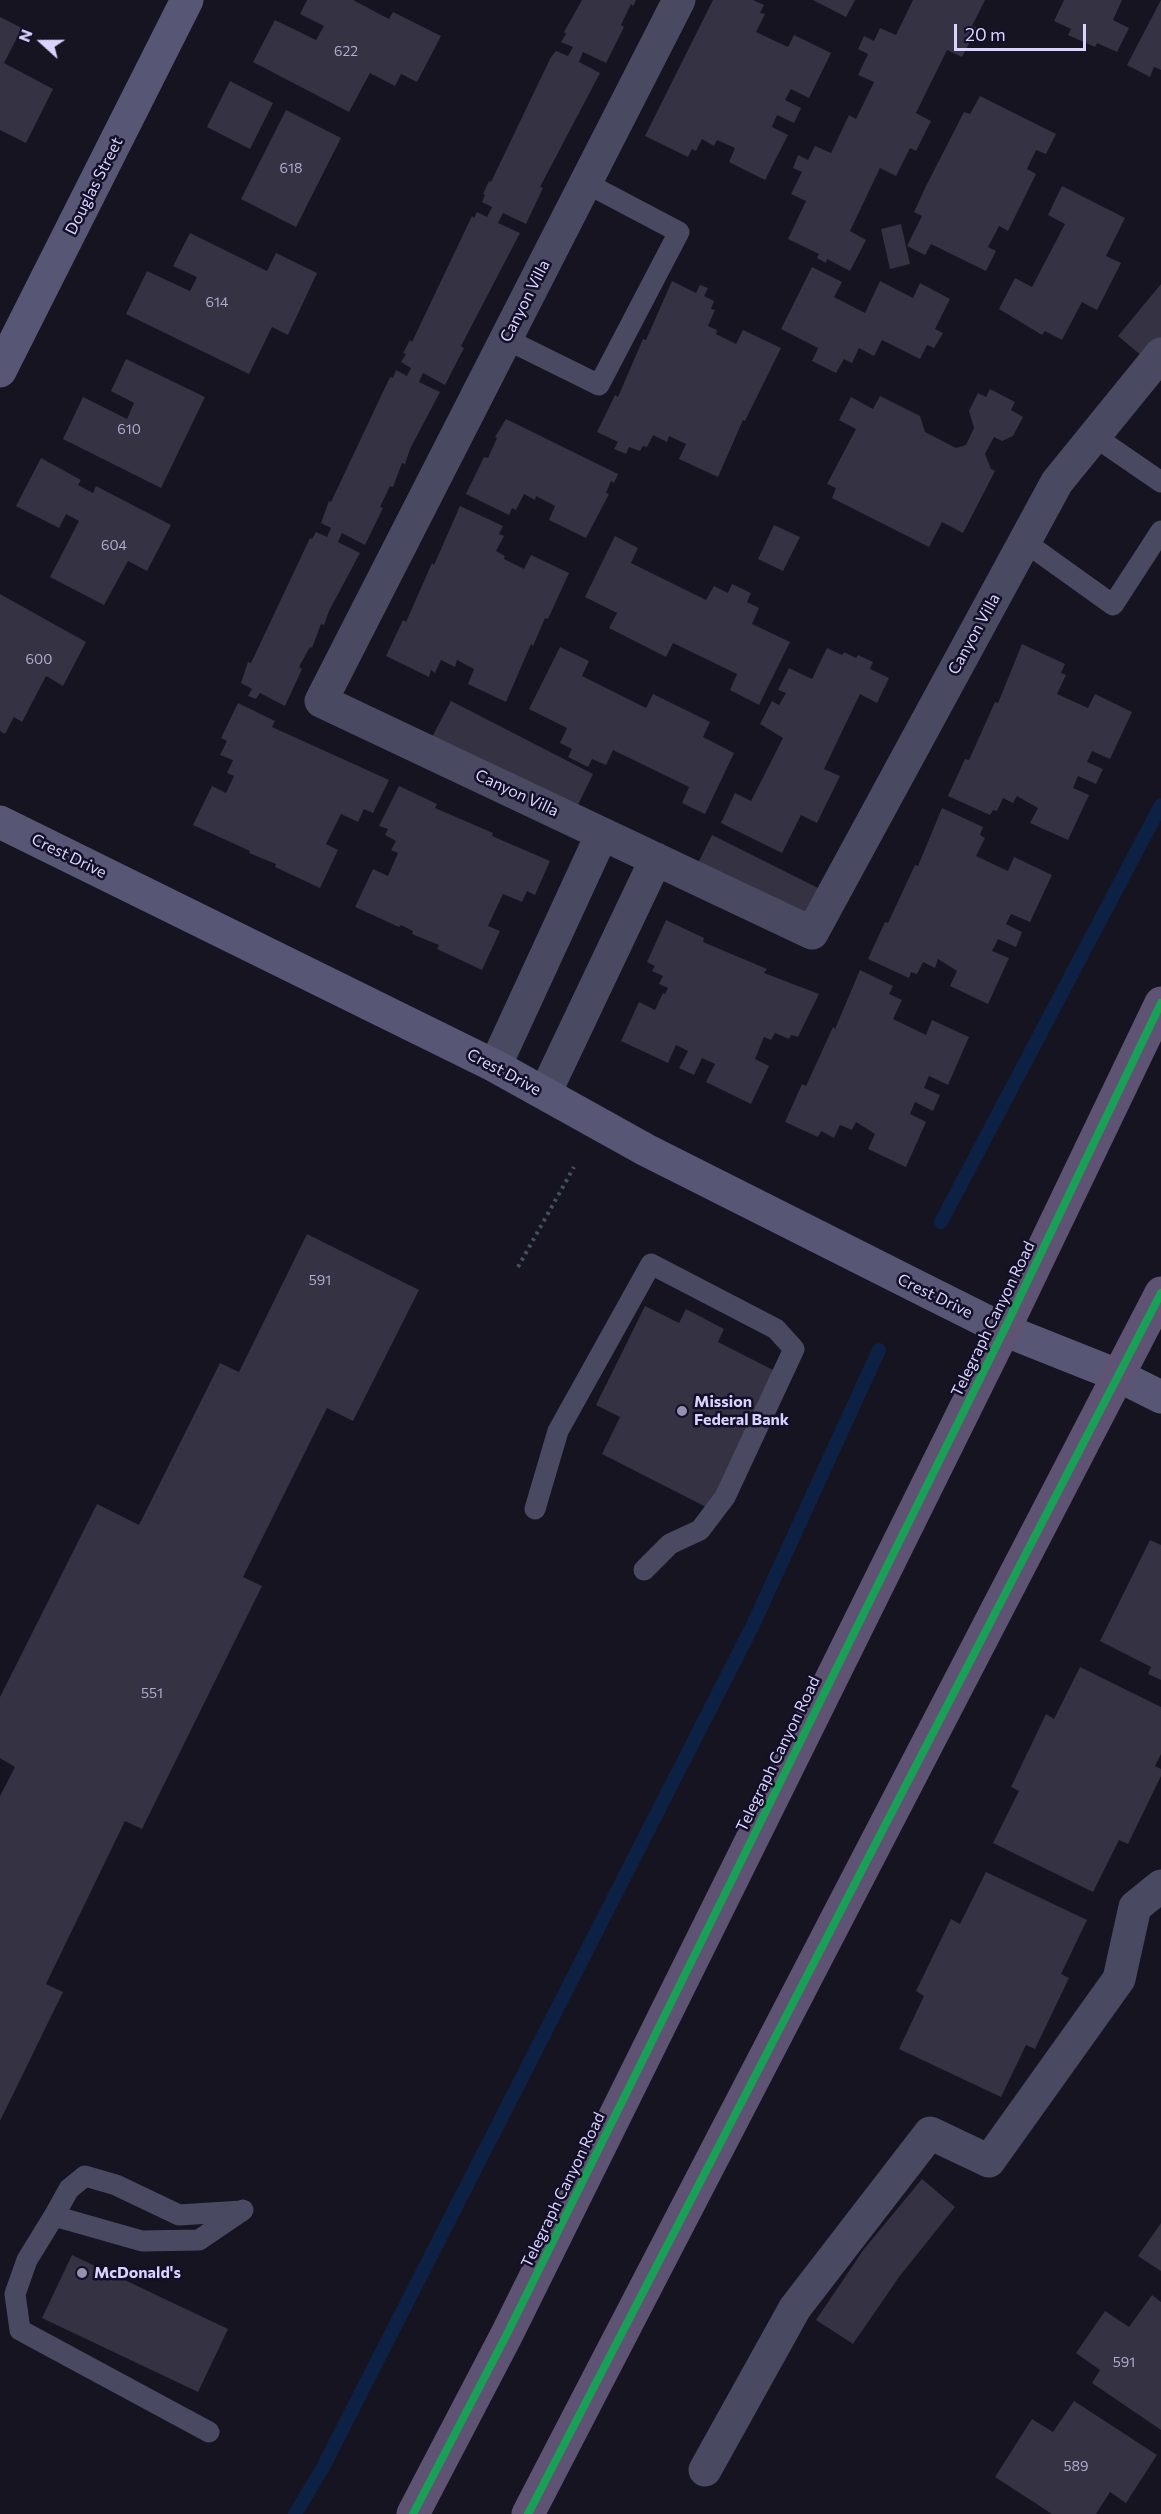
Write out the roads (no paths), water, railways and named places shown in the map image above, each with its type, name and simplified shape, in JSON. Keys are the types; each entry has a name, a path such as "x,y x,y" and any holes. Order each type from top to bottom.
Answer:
{"main road":[{"name":"Telegraph Canyon Road","path":"413,2514 507,2334 1004,1330 1161,1003"},
{"path":"528,2514 1161,1293"}],"street":[{"name":"Douglas Street","path":"0,371 188,0"},
{"name":"Canyon Villa","path":"679,0 321,701 812,933 1057,482 1161,354"},
{"name":"Crest Drive","path":"0,822 495,1066 645,1150 1004,1330 1117,1375 1161,1397"},
{"path":"495,1066 602,834"},
{"path":"545,1093 656,859"},
{"path":"705,2470 795,2308 930,2133 989,2161 1119,1979 1135,1907 1161,1886"}],"lane":[{"path":"506,339 599,385 680,232 586,183"},
{"path":"1094,436 1161,482"},
{"path":"1025,542 1113,605 1161,531"},
{"path":"535,1509 558,1431 651,1264 776,1329 794,1349 724,1497 700,1530 670,1544 644,1570"},
{"path":"54,2216 142,2241 199,2240 243,2211 179,2215 116,2185 85,2176 69,2189 27,2260 15,2294 20,2330 209,2432"}],"waterway":[{"path":"941,1222 1161,805"},
{"path":"295,2514 322,2469 752,1627 879,1350"}],"place":[{"name":"Mission Federal Bank","path":"682,1411"},
{"name":"McDonald's","path":"82,2273"}]}
